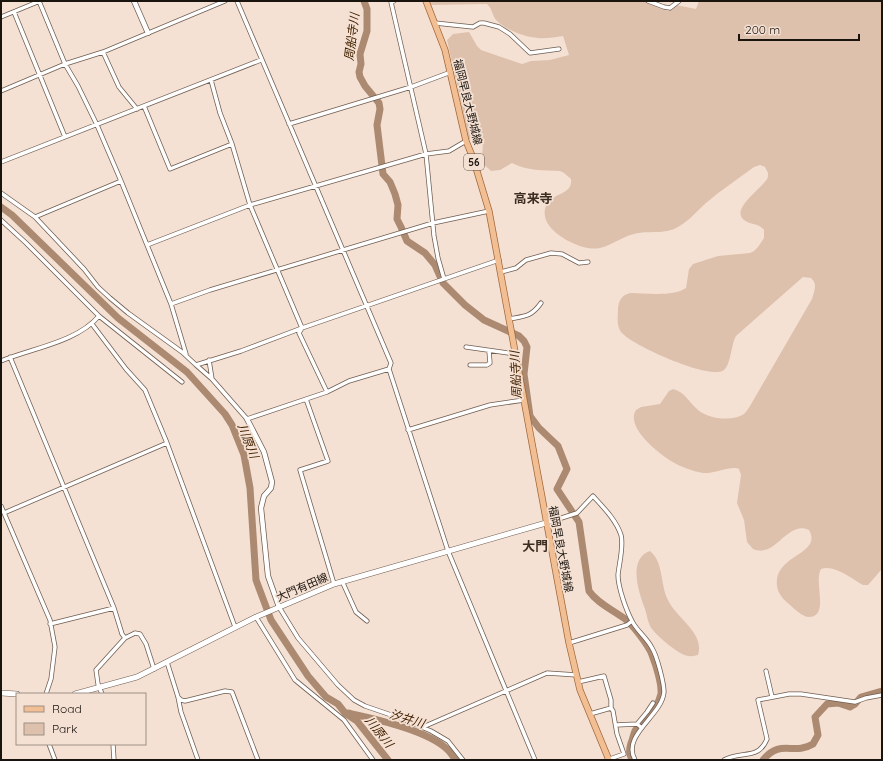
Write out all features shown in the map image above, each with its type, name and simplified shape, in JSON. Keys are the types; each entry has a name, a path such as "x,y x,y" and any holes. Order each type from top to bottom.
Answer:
{"main road":[{"name":"福岡早良大野城線","path":"426,1 445,50 466,141 473,158 489,210 568,642 578,682 608,760"},
{"name":"大門有田線","path":"79,693 133,679 256,617 342,581 546,523"},
{"path":"1,693 16,694"}],"street":[{"path":"1,17 40,1 65,64 78,86 97,125 121,180 171,304 186,356"},
{"path":"134,1 148,33"},
{"path":"1,91 65,64 103,52 225,1"},
{"path":"237,1 288,124 391,363 389,369 448,551 535,760"},
{"path":"394,1 392,2 426,154 438,258 444,279"},
{"path":"648,1 670,8 679,1"},
{"path":"14,12 65,138"},
{"path":"435,23 473,27 484,22 506,31 530,53 559,49"},
{"path":"103,52 119,87 137,109"},
{"path":"1,162 262,60"},
{"path":"288,124 411,87 451,72"},
{"path":"211,80 220,114 232,144 250,205 302,328 300,333 327,392"},
{"path":"144,106 170,169 232,144"},
{"path":"147,245 250,205 426,154 449,151 466,141"},
{"path":"35,217 121,180"},
{"path":"1,193 35,217 84,269 98,287 110,298 186,356 212,379 247,419 264,452 272,482 271,488 264,496 261,508 268,576 277,608 298,638 338,685 354,700 365,706 423,727 448,741 463,760"},
{"path":"171,304 210,290 402,232 489,210"},
{"path":"1,220 99,316 182,382"},
{"path":"501,272 516,268 526,260 551,253 562,254 579,263 588,262"},
{"path":"196,365 241,351 367,305 499,260"},
{"path":"509,319 527,315 535,311 541,303"},
{"path":"1,361 77,334 92,324 99,316"},
{"path":"92,324 126,369 145,390 167,443 235,627"},
{"path":"466,347 516,354"},
{"path":"470,365 488,365 490,363 489,351"},
{"path":"10,357 114,608 122,634 125,638"},
{"path":"209,360 212,379"},
{"path":"247,419 389,369"},
{"path":"306,399 328,461 300,470 334,584"},
{"path":"408,430 490,405 524,400"},
{"path":"4,513 167,443"},
{"path":"546,523 572,516 577,513 593,496 609,514 621,536 618,576 619,584 632,621 652,648 663,684 662,698 658,708 639,726 616,726"},
{"path":"1,506 50,624 55,647 51,679 46,693"},
{"path":"342,581 356,612 367,621"},
{"path":"50,624 114,608"},
{"path":"256,617 295,680 344,720 373,760"},
{"path":"568,642 627,625 632,621"},
{"path":"102,693 98,684 96,670 125,638 135,633 140,634 146,644 154,669"},
{"path":"167,662 181,712 198,760"},
{"path":"766,671 772,697"},
{"path":"423,727 547,673 576,675"},
{"path":"578,682 604,676 611,700 611,708 613,711 617,734 624,754 608,760"},
{"path":"178,697 185,701 225,691 232,692 258,760"},
{"path":"724,760 731,756 755,754 765,745 767,739 758,700 789,694 802,694 855,702 882,695"},
{"path":"635,760 631,754 632,747 639,726 653,703"},
{"path":"590,714 611,708"},
{"path":"49,745 55,760"},
{"path":"113,745 114,760"}],"green space":[{"path":"430,1 643,1 668,11 676,5 696,9 699,1 882,1 882,569 868,585 863,585 837,570 826,568 821,569 819,574 820,608 818,613 814,616 807,617 795,610 780,594 777,586 778,575 782,567 809,545 811,538 809,530 801,528 794,530 768,549 761,551 753,549 747,542 744,520 737,503 741,475 739,469 732,468 703,473 683,467 665,457 651,446 644,439 635,424 634,417 636,410 641,407 660,404 669,391 673,389 681,392 697,409 707,415 726,419 744,414 812,299 815,288 813,280 811,278 803,277 736,336 730,359 726,367 724,370 716,372 704,371 655,353 628,338 619,329 618,308 620,300 625,295 630,293 667,294 681,291 686,288 689,269 693,264 718,256 750,253 758,247 764,238 764,230 760,226 744,220 741,215 741,210 748,199 767,179 768,173 765,167 760,165 754,167 712,198 686,222 668,231 634,234 609,245 593,249 569,242 549,226 545,216 545,209 551,199 568,189 571,185 571,179 560,171 529,169 512,163 500,170 491,171 481,162 483,148 482,142 469,139 447,40 453,34 469,32 481,50 522,64 531,61 550,60 569,55 563,36 541,38 527,36 516,32 500,24 487,4 430,5"},
{"path":"650,551 658,561 668,600 698,640 698,655 685,655 675,650 659,637 650,625 638,586 637,569 639,561 643,555"}],"waterway":[{"name":"周船寺川","path":"364,1 367,9 367,31 360,54 361,64 359,72 365,86 379,103 380,109 377,125 383,174 390,182 395,194 398,205 397,219 407,241 425,253 435,265 443,283 465,305 484,320 519,336 524,341 527,347 524,374 530,416 539,428 558,446 567,469 557,489 579,522 589,591 601,603 632,625 648,646 654,659 660,680 661,694 657,705 634,732 630,750 632,760"},
{"name":"川原川","path":"1,207 12,215 118,318 187,372 225,414 232,425 244,455 250,488 256,580 271,620 308,676 326,697 338,704 345,713 357,721 388,760"},
{"name":"周船寺川","path":"763,760 769,753 781,748 799,748 813,744 818,735 815,717 827,704 838,703 850,707 861,697 882,691"},
{"name":"汐井川","path":"348,713 372,718 415,731 439,743 448,750 456,760"}],"district":[{"name":"高来寺","path":"533,198"},
{"name":"大門","path":"535,546"}]}
